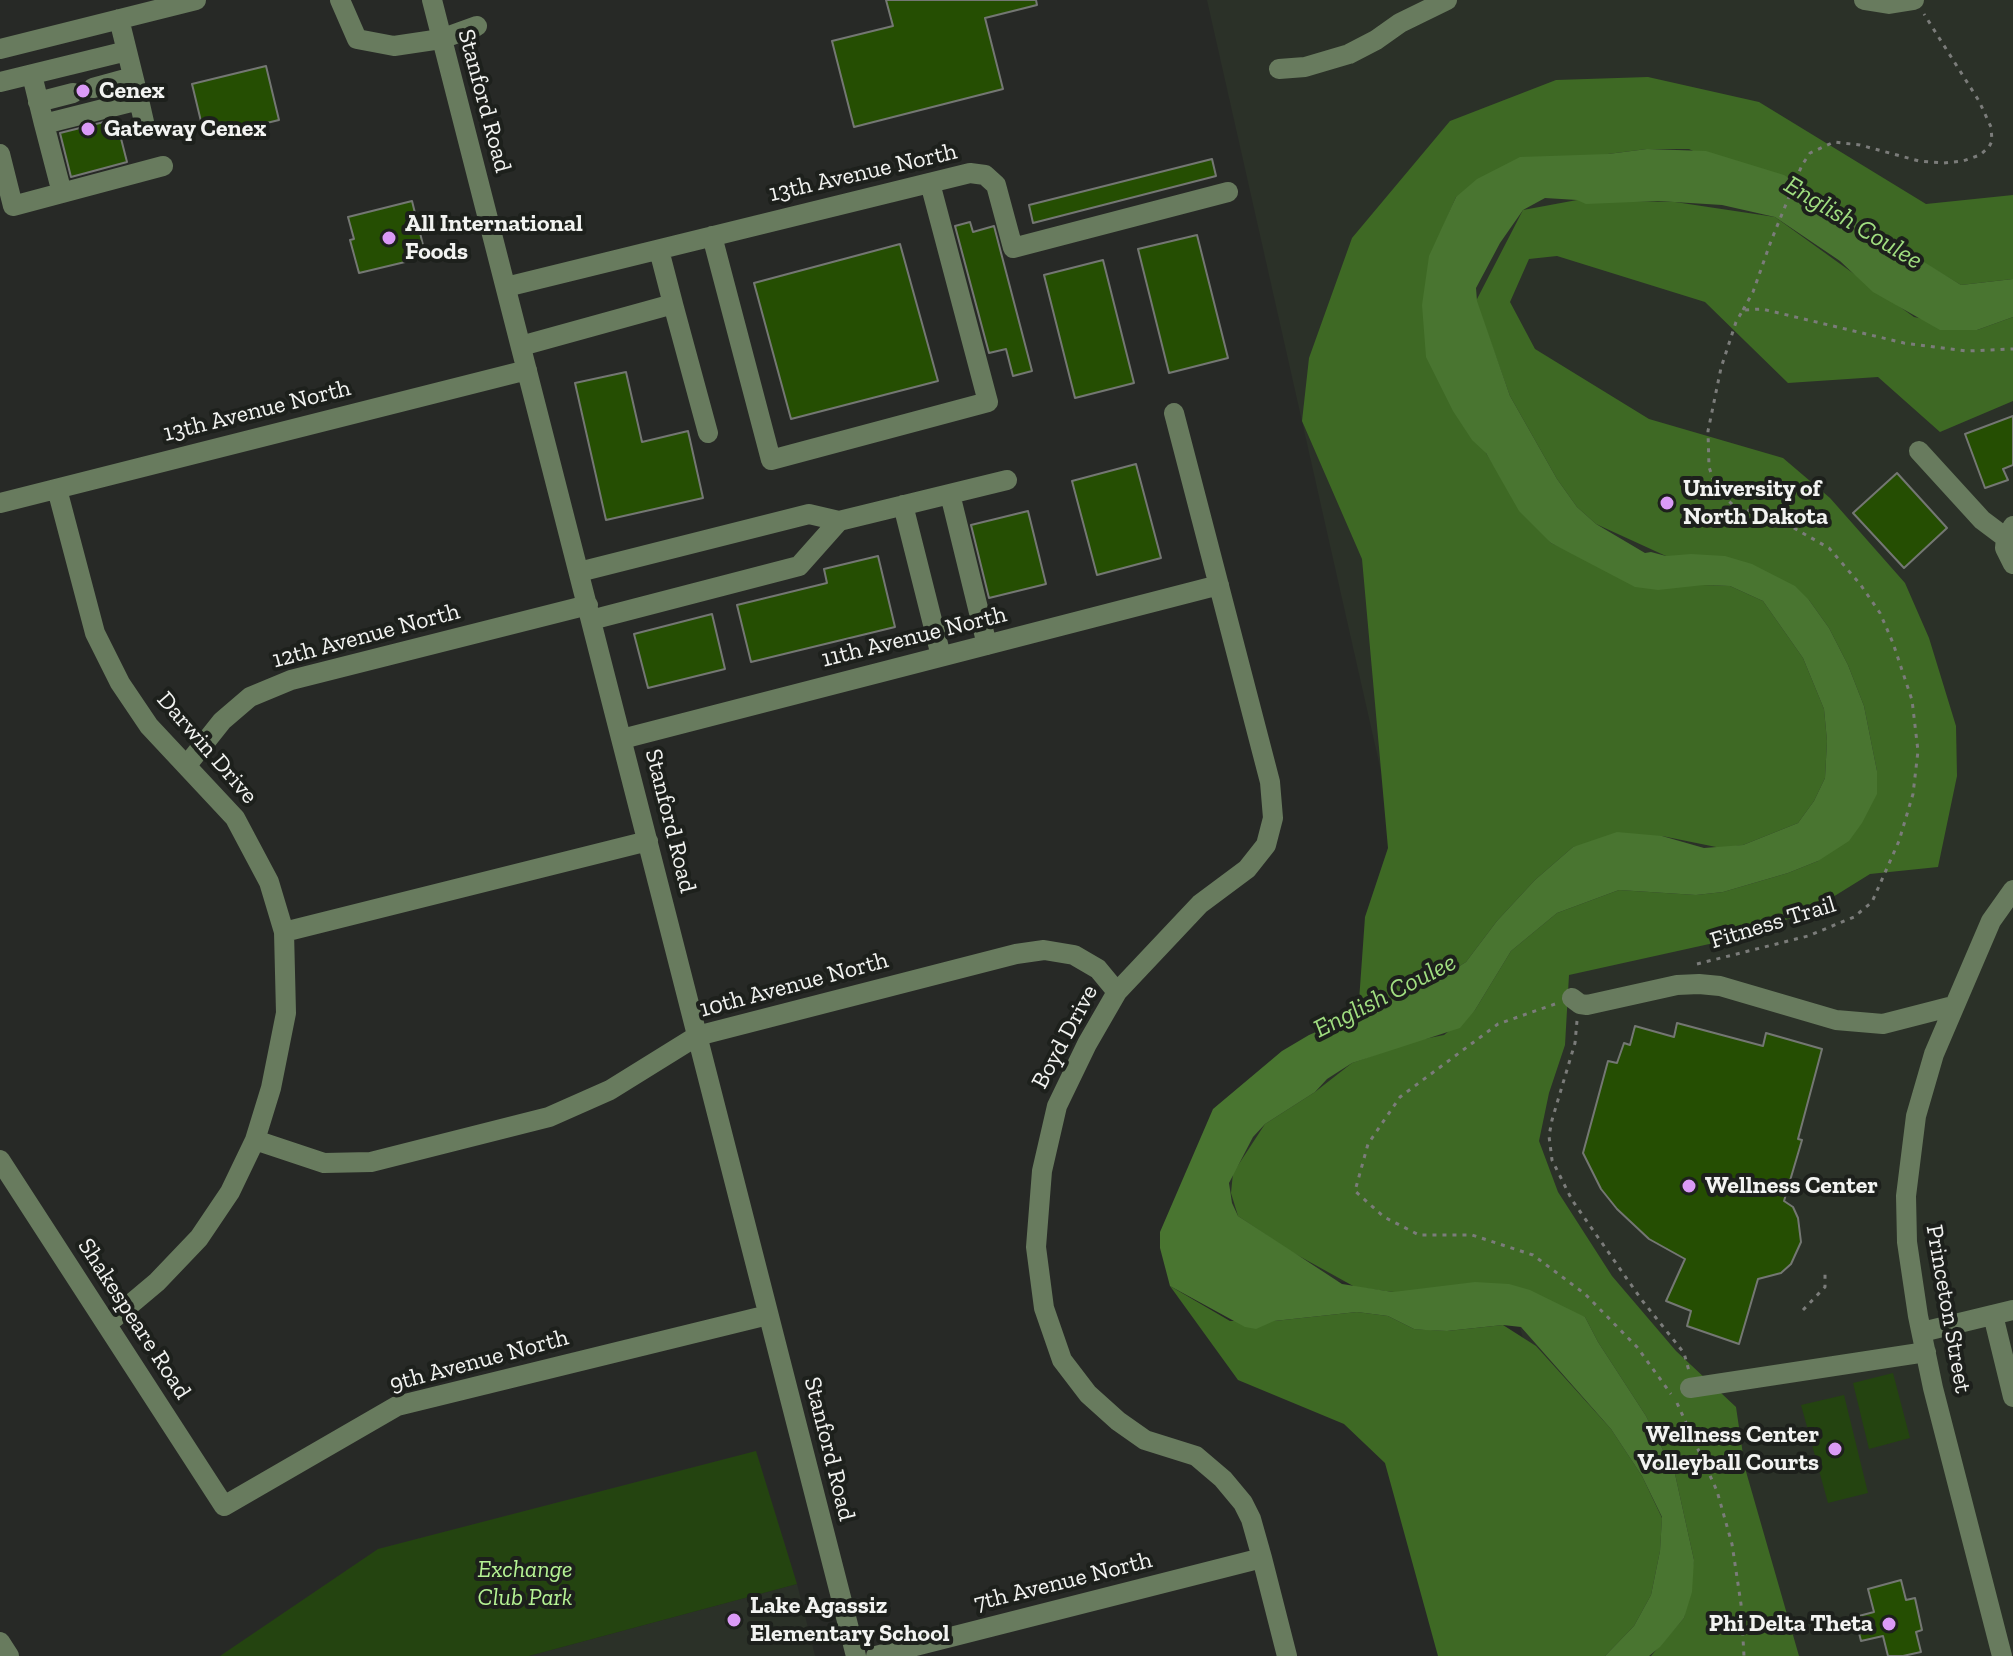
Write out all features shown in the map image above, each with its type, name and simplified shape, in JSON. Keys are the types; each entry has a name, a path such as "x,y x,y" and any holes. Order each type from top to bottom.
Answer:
{"street":[{"path":"0,49 196,0"},
{"path":"340,0 357,39 394,46 441,39 477,26"},
{"name":"Stanford Road","path":"432,0 856,1656"},
{"path":"1279,69 1305,67 1349,54 1400,23 1447,0"},
{"path":"1864,0 1918,6"},
{"path":"119,19 144,122"},
{"path":"1,80 127,51"},
{"path":"32,75 62,193"},
{"path":"93,88 133,77"},
{"path":"38,102 73,93"},
{"path":"44,124 139,100"},
{"path":"0,154 13,206 163,166"},
{"name":"13th Avenue North","path":"506,287 970,173 985,175 996,185 1013,248 1228,192"},
{"path":"712,236 771,460 988,402 930,183"},
{"path":"659,250 708,433"},
{"path":"521,346 673,304"},
{"name":"13th Avenue North","path":"0,503 527,370"},
{"name":"Boyd Drive","path":"1174,413 1270,782 1273,818 1266,845 1247,869 1200,904 1117,992 1057,1106 1042,1171 1036,1247 1044,1308 1062,1360 1088,1394 1145,1440 1196,1456 1223,1479 1243,1503 1251,1519 1287,1656"},
{"path":"1919,451 1982,520 2009,532 2005,548 2013,564"},
{"path":"579,572 809,514 839,521 1007,480"},
{"name":"Darwin Drive","path":"57,489 95,633 120,683 149,726 235,818 269,882 284,932 286,1013 271,1088 255,1140 230,1192 199,1238 157,1282 107,1324"},
{"path":"950,494 987,645"},
{"path":"903,505 941,656"},
{"name":"12th Avenue North","path":"187,765 222,721 250,697 291,680 799,566 839,521"},
{"name":"11th Avenue North","path":"622,739 1219,585"},
{"path":"284,932 648,841"},
{"name":"Princeton Street","path":"2002,1656 1924,1342 1907,1242 1906,1196 1916,1116 1924,1082 1953,1006 1991,921 2013,890"},
{"name":"10th Avenue North","path":"255,1140 324,1163 371,1162 549,1117 610,1090 697,1036 1016,954 1044,950 1074,955 1098,969 1117,992"},
{"path":"1572,998 1587,1005 1677,985 1699,984 1720,986 1836,1020 1883,1024 1953,1006"},
{"name":"Shakespeare Road","path":"0,1160 224,1506"},
{"path":"1690,1388 1924,1342 2003,1312 2013,1397"},
{"name":"9th Avenue North","path":"224,1506 397,1406 768,1315"},
{"name":"7th Avenue North","path":"876,1656 1262,1558"},
{"path":"0,1642 9,1656"}],"path":[{"path":"1743,310 1753,292 1802,165 1810,153 1834,142 1860,145 1919,161 1943,163 1963,161 1980,155 1989,147 1991,127 1979,101 1918,6"},
{"path":"1743,310 1762,309 1904,343 1966,351 2013,349"},
{"name":"Fitness Trail","path":"1692,965 1808,936 1854,917 1872,902 1899,841 1913,794 1918,751 1912,700 1893,643 1880,613 1860,584 1829,548 1792,527 1732,504 1717,490 1709,467 1708,431 1721,368 1743,310"},
{"path":"1683,1411 1690,1388 1690,1372 1684,1353 1641,1299 1572,1200 1552,1160 1549,1136 1552,1120 1575,1043 1577,1019 1572,998 1498,1024 1400,1097 1368,1144 1355,1191 1384,1217 1419,1235 1472,1235 1533,1255 1585,1294 1637,1347 1683,1411 1717,1491 1732,1544 1741,1604 1744,1656"},
{"path":"1803,1310 1825,1287 1825,1274"}],"shaded area":[{"name":"University of North Dakota","path":"1207,0 2013,0 2013,1656 1609,1656 1512,1298 1296,1277 1232,1261 1228,1143 1434,1006"},
{"path":"1648,77 1759,102 1926,204 2013,195 2013,279 1961,285 1902,250 1689,149 1647,149 1608,154 1456,197 1443,227 1486,453 1496,469 1551,543 1583,558 1704,585 1730,586 1763,601 1803,658 1824,709 1827,741 1825,778 1814,801 1798,823 1743,845 1721,848 1662,836 1573,847 1535,880 1497,921 1466,962 1439,979 1358,1015 1365,917 1388,848 1362,559 1302,421 1309,358 1352,238 1450,121 1556,80"},
{"path":"1577,200 1675,202 1775,217 1914,317 1977,330 2013,317 2013,401 1940,432 1878,377 1788,383 1705,302 1557,256 1529,259 1510,302 1535,349 1649,419 1783,458 1830,498 1905,583 1929,638 1956,726 1957,776 1938,867 1870,874 1812,910 1741,937 1569,975 1565,1045 1549,1093 1539,1141 1558,1192 1612,1276 1676,1351 1736,1407 1745,1468 1799,1656 1651,1656 1684,1618 1694,1560 1675,1474 1646,1416 1585,1317 1355,1287 1290,1251 1238,1216 1231,1193 1233,1173 1265,1124 1315,1092 1352,1063 1414,1041 1444,1035 1475,1010 1511,951 1557,913 1619,890 1696,895 1723,892 1818,861 1877,771 1864,706 1848,665 1829,628 1809,600 1666,556 1596,524 1577,507 1557,479 1510,396 1476,301 1523,210"},
{"path":"1170,1286 1230,1321 1274,1321 1357,1312 1388,1316 1414,1329 1447,1331 1503,1325 1536,1346 1611,1429 1642,1476 1662,1518 1660,1551 1651,1595 1634,1626 1605,1656 1438,1656 1385,1463 1344,1424 1238,1380"},
{"name":"Lake Agassiz Elementary School","path":"797,1584 815,1656 529,1656"}],"green space":[{"path":"1893,1373 1910,1438 1869,1449 1853,1383"},
{"name":"Wellness Center Volleyball Courts","path":"1844,1395 1868,1493 1828,1503 1801,1405"},
{"name":"Exchange Club Park","path":"756,1451 797,1584 529,1656 220,1656 378,1549"}],"water":[{"name":"English Coulee","path":"1647,149 1706,151 1784,175 1961,285 2013,279 2013,317 1977,330 1940,330 1873,292 1840,261 1775,217 1722,205 1658,201 1586,204 1577,200 1545,198 1523,210 1500,243 1476,288 1477,301 1510,396 1557,479 1577,507 1596,524 1645,553 1725,556 1752,564 1795,586 1809,600 1829,628 1864,706 1877,771 1877,794 1849,841 1818,861 1788,873 1723,892 1696,895 1619,890 1557,913 1511,951 1475,1010 1460,1028 1352,1063 1327,1079 1315,1092 1265,1124 1253,1137 1229,1183 1238,1216 1342,1284 1393,1292 1475,1282 1509,1284 1530,1290 1585,1317 1646,1416 1675,1474 1694,1560 1692,1592 1684,1618 1660,1647 1649,1656 1605,1656 1634,1626 1651,1595 1660,1551 1662,1517 1642,1476 1611,1429 1521,1327 1503,1325 1447,1331 1414,1329 1388,1316 1357,1312 1274,1321 1256,1329 1245,1327 1170,1286 1160,1248 1160,1232 1213,1109 1282,1051 1309,1035 1439,979 1466,962 1497,921 1535,880 1573,847 1617,832 1662,836 1704,848 1743,845 1798,823 1814,801 1825,778 1827,741 1824,709 1803,658 1763,601 1730,586 1704,585 1658,590 1635,587 1551,543 1519,511 1486,453 1472,440 1453,411 1426,357 1422,305 1429,256 1456,197 1477,179 1520,157 1608,154"}],"building":[{"path":"886,0 1036,0 1037,5 985,18 1003,89 854,127 832,41 893,26"},
{"path":"266,66 279,120 205,138 192,84"},
{"path":"116,119 127,162 71,177 60,133"},
{"path":"1212,159 1216,176 1033,223 1029,205"},
{"path":"412,201 426,257 359,273 350,240 354,239 348,217"},
{"path":"970,222 973,232 994,226 1032,371 1013,376 1006,349 989,353 955,226"},
{"path":"1197,235 1228,358 1169,373 1138,249"},
{"path":"900,244 938,381 791,419 754,283"},
{"path":"1103,260 1134,383 1075,398 1044,275"},
{"path":"626,372 642,442 688,431 703,498 606,520 575,383"},
{"path":"2013,416 2013,465 2003,469 2008,480 1985,488 1965,434"},
{"path":"1136,464 1161,558 1097,575 1072,481"},
{"path":"1897,473 1947,528 1904,568 1853,513"},
{"path":"1028,511 1046,584 989,598 971,525"},
{"path":"878,556 895,627 751,662 737,605 827,583 824,569"},
{"path":"712,614 725,669 648,688 634,634"},
{"name":"Wellness Center","path":"1677,1023 1763,1046 1766,1033 1822,1049 1798,1139 1802,1140 1784,1201 1793,1207 1798,1218 1801,1242 1791,1264 1781,1273 1758,1279 1739,1344 1687,1326 1691,1311 1666,1301 1685,1259 1649,1239 1617,1209 1601,1189 1583,1153 1608,1061 1617,1063 1624,1043 1630,1045 1635,1026 1674,1037"},
{"name":"Phi Delta Theta","path":"1901,1580 1906,1600 1915,1598 1922,1630 1916,1632 1921,1652 1888,1656 1883,1636 1861,1641 1855,1617 1874,1612 1868,1589"}],"place":[{"name":"Cenex","path":"83,91"},
{"name":"Gateway Cenex","path":"88,129"},
{"name":"All International Foods","path":"389,238"},
{"name":"University of North Dakota","path":"1667,503"},
{"name":"Wellness Center","path":"1689,1186"},
{"name":"Wellness Center Volleyball Courts","path":"1835,1449"},
{"name":"Lake Agassiz Elementary School","path":"734,1620"},
{"name":"Phi Delta Theta","path":"1889,1624"}]}
